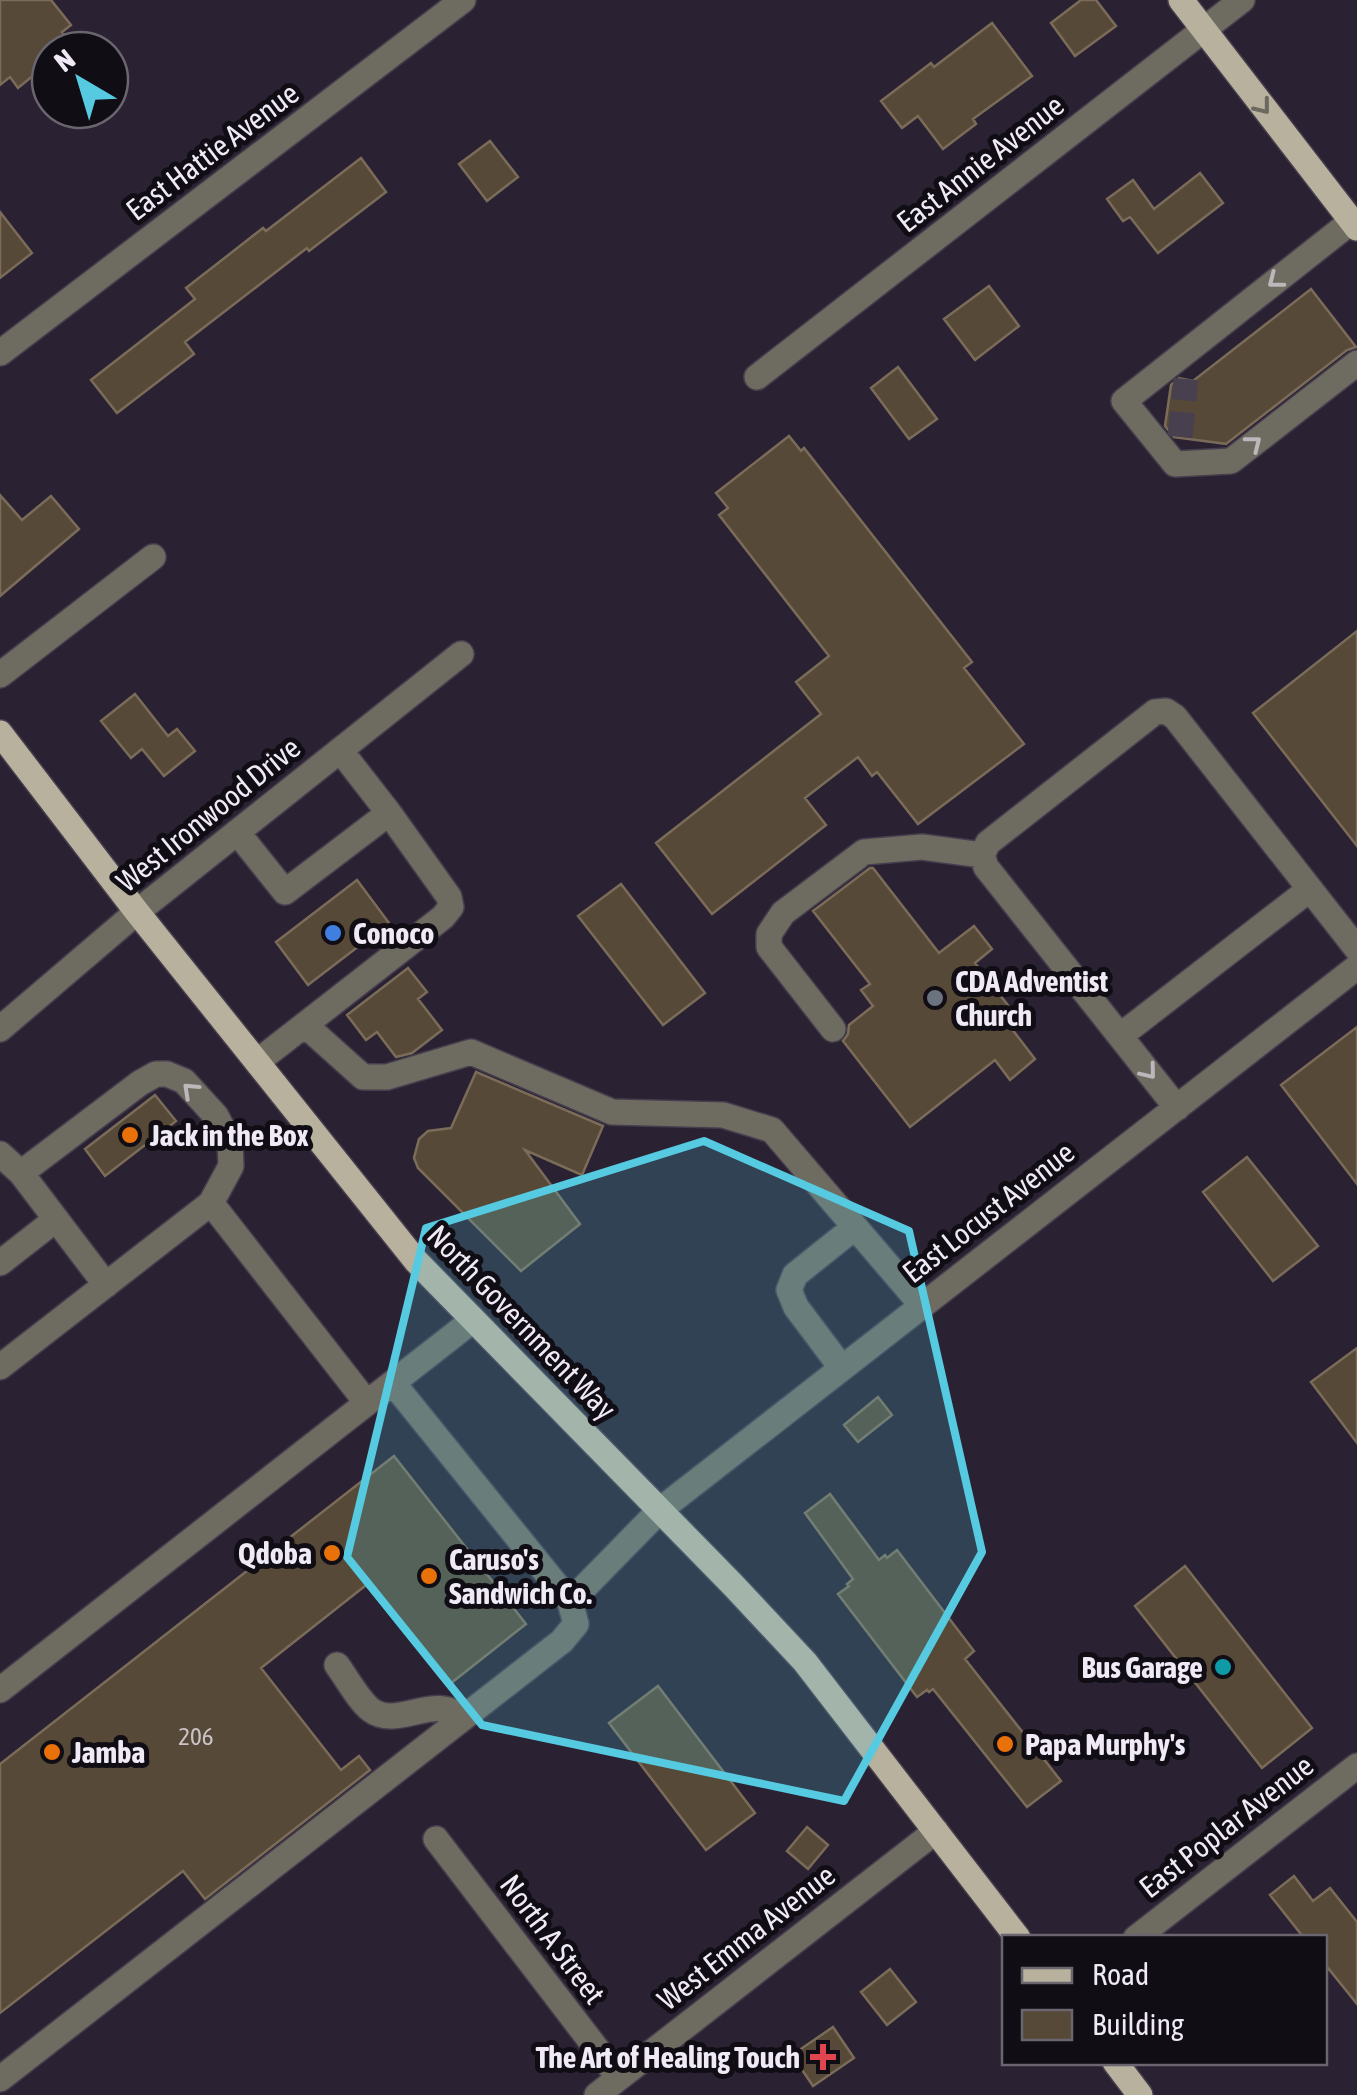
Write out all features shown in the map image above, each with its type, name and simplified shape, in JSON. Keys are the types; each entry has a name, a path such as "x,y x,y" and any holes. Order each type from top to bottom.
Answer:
{"main road":[{"path":"1181,0 1354,224"},
{"name":"North Government Way","path":"0,733 136,912 416,1261 805,1662 1016,1935"},
{"path":"1117,2065 1140,2095"}],"street":[{"name":"East Hattie Avenue","path":"0,353 463,0"},
{"name":"East Annie Avenue","path":"757,377 1242,0"},
{"path":"1175,464 1124,402 1354,224"},
{"path":"1186,380 1190,348"},
{"path":"1175,464 1231,462 1357,363"},
{"path":"1175,464 1180,438"},
{"path":"0,675 153,557"},
{"name":"West Ironwood Drive","path":"0,1029 136,912 461,654"},
{"path":"1177,1108 986,867 982,855 988,843 1155,712 1166,711 1176,717 1357,949"},
{"path":"257,1062 451,907 449,897 390,813 340,750"},
{"path":"237,832 285,892 390,813"},
{"path":"833,1028 770,947 770,934 783,913 864,852 922,847 982,855"},
{"path":"1120,1036 1310,889"},
{"name":"East Locust Avenue","path":"570,1602 660,1510 1357,967"},
{"path":"305,1024 363,1076 386,1077 471,1052 612,1112 723,1115 772,1130 922,1304"},
{"path":"0,1368 211,1204 231,1166 230,1143 216,1116 184,1081 156,1074 21,1173"},
{"path":"0,1154 21,1173 106,1285"},
{"path":"211,1204 367,1403"},
{"path":"0,1263 55,1220"},
{"path":"841,1367 796,1308 788,1290 795,1276 855,1227"},
{"path":"0,1690 473,1320"},
{"path":"0,2078 562,1641 576,1624 570,1602 392,1383"},
{"path":"336,1665 370,1710 384,1715 444,1708 462,1719"},
{"name":"East Poplar Avenue","path":"1140,1935 1357,1766"},
{"name":"West Emma Avenue","path":"596,2095 936,1831"},
{"name":"North A Street","path":"436,1839 618,2078"}],"highlighted area":[{"path":"704,1141 909,1231 982,1552 844,1801 482,1725 347,1557 426,1228"}],"building":[{"path":"0,0 51,0 71,25 65,30 30,30 30,78 18,88 10,77 0,85"},
{"path":"1081,0 1096,0 1116,26 1075,56 1051,23"},
{"path":"992,23 1032,76 973,119 976,124 943,149 918,116 902,128 881,101"},
{"path":"490,141 518,177 487,201 459,164"},
{"path":"361,158 386,192 185,342 194,354 117,413 91,380 195,299 186,288"},
{"path":"1200,173 1223,203 1158,253 1130,217 1123,221 1107,199 1133,180 1154,209"},
{"path":"0,212 32,253 0,278"},
{"path":"989,286 1019,326 975,360 944,319"},
{"path":"1311,289 1356,347 1226,444 1174,437 1165,426 1171,385 1179,378 1193,381"},
{"path":"898,367 937,419 909,439 871,388"},
{"path":"789,436 801,451 804,448 972,662 964,668 1024,744 918,824 877,772 872,776 858,757 805,798 826,825 712,914 656,843 821,714 796,682 829,656 719,515 728,508 716,493"},
{"path":"0,495 22,520 51,496 79,529 0,596"},
{"path":"1357,631 1357,846 1253,713"},
{"path":"135,694 168,736 177,729 195,751 164,776 142,749 131,758 101,721"},
{"name":"CDA Adventist Church","path":"870,868 939,953 974,926 992,949 975,963 1021,1022 1012,1029 1035,1059 1010,1080 995,1060 910,1127 843,1041 849,1025 873,1006 861,990 870,984 813,911"},
{"name":"Conoco","path":"357,880 389,923 308,985 276,942"},
{"path":"621,884 705,993 663,1025 578,916"},
{"name":"Conoco","path":"408,968 427,992 418,999 442,1030 412,1053 396,1057 377,1032 366,1040 347,1015"},
{"path":"1357,1027 1357,1184 1281,1085"},
{"path":"476,1072 603,1126 582,1175 525,1150 580,1224 521,1271 418,1168 414,1158 419,1139 428,1131 451,1128"},
{"name":"Jack in the Box","path":"155,1095 176,1121 105,1176 85,1149"},
{"path":"1247,1157 1318,1246 1273,1281 1203,1192"},
{"path":"1357,1348 1357,1443 1311,1382"},
{"path":"878,1397 892,1415 858,1442 844,1425"},
{"path":"394,1456 526,1624 450,1684 370,1582 261,1668 341,1770 359,1756 370,1770 205,1899 183,1871 0,2013 0,1764"},
{"path":"830,1494 879,1560 897,1550 974,1651 965,1659 1061,1781 1027,1807 933,1689 917,1697 838,1594 853,1579 805,1513"},
{"name":"Bus Garage","path":"1185,1566 1312,1728 1262,1768 1135,1606"},
{"path":"658,1686 755,1813 706,1850 609,1723"},
{"path":"807,1827 828,1845 808,1869 787,1851"},
{"path":"1294,1876 1313,1901 1330,1888 1357,1922 1357,2004 1327,1967 1327,1935 1302,1935 1270,1895"},
{"path":"890,1969 916,2002 887,2025 861,1992"},
{"name":"The Art of Healing Touch","path":"833,2027 854,2058 813,2086 792,2055"}],"tunnel":[{"path":"1180,437 1186,379"}],"place":[{"name":"Conoco","path":"333,933"},
{"name":"CDA Adventist Church","path":"935,998"},
{"name":"Jack in the Box","path":"130,1135"},
{"name":"Qdoba","path":"332,1553"},
{"name":"Caruso's Sandwich Co.","path":"429,1576"},
{"name":"Bus Garage","path":"1223,1667"},
{"name":"Papa Murphy's","path":"1005,1744"},
{"name":"Jamba","path":"52,1752"},
{"name":"The Art of Healing Touch","path":"823,2057"}]}
